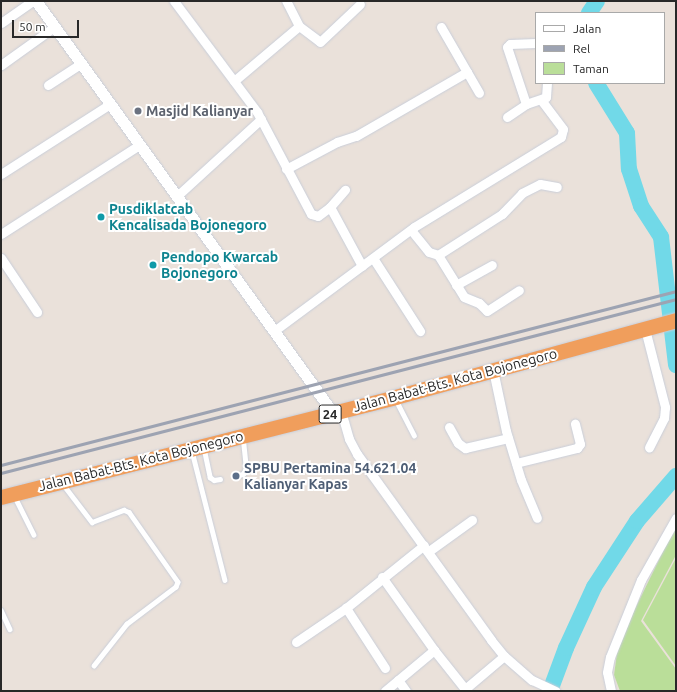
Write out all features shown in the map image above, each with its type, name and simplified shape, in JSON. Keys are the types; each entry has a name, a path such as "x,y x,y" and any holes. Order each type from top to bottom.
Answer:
{"highway":[{"name":"Jalan Babat-Bts. Kota Bojonegoro","path":"7,495 395,397 676,320"}],"street":[{"path":"1,23 32,1"},
{"path":"36,1 50,30 80,64 274,331 337,412 352,448 504,656 532,680 556,691"},
{"path":"174,1 262,119 286,169 314,216 318,216 330,207 345,190"},
{"path":"286,1 299,26 320,42 360,4"},
{"path":"234,81 299,26"},
{"path":"441,27 479,93"},
{"path":"1,65 50,30"},
{"path":"526,104 507,47 510,44 535,43"},
{"path":"48,85 80,64"},
{"path":"286,169 337,142 356,136 467,72"},
{"path":"508,117 526,104 541,100 548,95 547,84"},
{"path":"274,331 411,230 561,137 563,129 541,100"},
{"path":"1,174 110,104"},
{"path":"177,196 262,119"},
{"path":"1,234 140,145"},
{"path":"438,255 502,214 522,193 540,184 557,187"},
{"path":"330,207 362,266"},
{"path":"411,230 430,252 438,255 456,285 467,299 479,303 488,311 519,290"},
{"path":"1,258 37,312"},
{"path":"373,258 420,331"},
{"path":"456,285 492,265"},
{"path":"649,447 664,418 665,407 651,327"},
{"path":"493,370 508,438 537,518"},
{"path":"516,463 577,448 580,444 575,424"},
{"path":"449,427 458,443 466,448 508,438"},
{"path":"611,691 607,672 610,657 641,580 676,518"},
{"path":"296,642 346,608 382,577 472,520"},
{"path":"382,577 434,650 465,689 504,656"},
{"path":"346,608 385,668"},
{"path":"385,691 434,650"},
{"path":"398,680 406,691"}],"lane":[{"path":"395,397 400,412 414,435"},
{"path":"236,476 243,474 246,469 243,435"},
{"path":"197,446 210,477 214,480 220,479"},
{"path":"197,446 225,580"},
{"path":"61,481 92,522 124,510 129,512 178,582 176,587 127,624 94,666"},
{"path":"7,495 34,535"},
{"path":"1,610 10,629"}],"green space":[{"path":"676,525 676,555 641,621 676,669 676,691 620,691 614,675 617,653 631,617"},
{"path":"676,558 676,666 643,620"}],"waterway":[{"path":"590,12 597,1"},
{"path":"597,84 627,133 629,169 641,206 661,237 676,365"},
{"path":"550,691 566,648 594,587 637,521 676,476"}],"railway":[{"path":"1,465 676,291"},
{"path":"1,473 676,299"}],"place":[{"name":"Masjid Kalianyar","path":"138,111"},
{"name":"Pusdiklatcab Kencalisada Bojonegoro","path":"101,217"},
{"name":"Pendopo Kwarcab Bojonegoro","path":"153,265"},
{"name":"SPBU Pertamina 54.621.04 Kalianyar Kapas","path":"236,476"}]}
